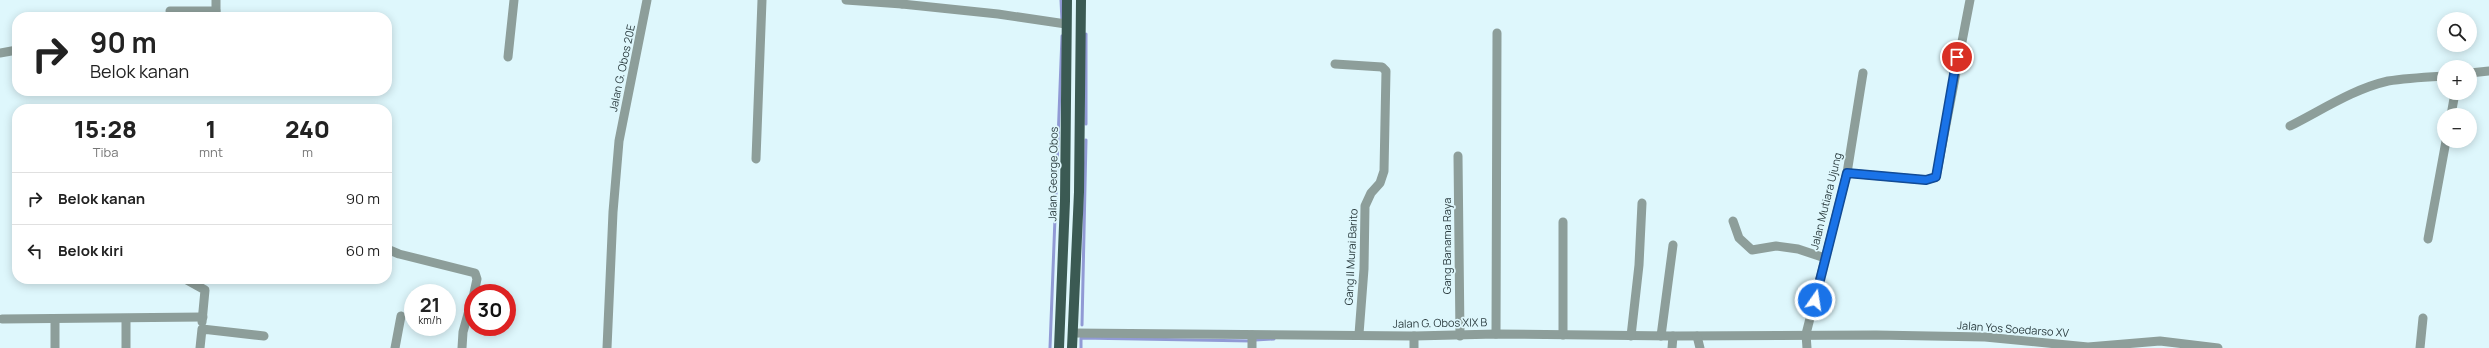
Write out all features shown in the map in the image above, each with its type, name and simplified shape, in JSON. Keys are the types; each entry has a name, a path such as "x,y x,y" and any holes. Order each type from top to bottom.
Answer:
{"main road":[{"name":"Jalan George Obos","path":"1059,348 1065,201 1067,0"},
{"path":"1072,348 1079,192 1082,0"}],"street":[{"path":"216,0 216,12"},
{"path":"508,57 514,0"},
{"name":"Jalan G. Obos 20E","path":"607,348 613,204 619,140 647,0"},
{"path":"756,159 762,0"},
{"path":"846,0 922,3 1066,24"},
{"path":"1847,173 1926,180 1936,177 1970,0"},
{"path":"170,11 185,12"},
{"path":"1496,334 1497,33"},
{"path":"0,53 12,51"},
{"name":"Gang II Murai Barito","path":"1336,64 1382,67 1386,71 1384,171 1380,183 1371,193 1365,206 1364,269 1358,334"},
{"path":"2477,72 2489,71"},
{"name":"Jalan Mutiara Ujung","path":"1807,348 1806,334 1847,173 1863,73"},
{"path":"2290,126 2342,99 2375,85 2389,81 2437,77"},
{"path":"2428,239 2445,148"},
{"name":"Gang Banama Raya","path":"1458,156 1460,336"},
{"path":"1631,336 1640,265 1642,203"},
{"path":"1733,221 1739,238 1752,250 1776,246 1798,249 1825,258"},
{"path":"1563,222 1563,335"},
{"path":"1662,336 1673,245"},
{"path":"392,251 475,273 477,279 476,284"},
{"path":"195,284 206,290 200,348"},
{"path":"395,348 401,316"},
{"path":"2,319 55,320 203,317"},
{"path":"2420,348 2423,318"},
{"path":"126,319 126,348"},
{"path":"55,320 55,348"},
{"path":"462,348 464,328"},
{"path":"202,329 264,336"},
{"name":"Jalan G. Obos XIX B","path":"1073,333 1252,335 1358,334 1414,336 1496,334 1631,336 1806,334"},
{"name":"Jalan Yos Soedarso XV","path":"1806,334 1985,337 2088,347 2160,341 2218,348"},
{"path":"1252,335 1252,348"},
{"path":"1414,336 1414,348"},
{"path":"1672,348 1673,336"},
{"path":"1697,336 1700,348"}],"waterway":[{"path":"1061,0 1062,22"},
{"path":"1086,34 1086,124"},
{"path":"1050,348 1062,36"},
{"path":"1082,325 1086,140"},
{"path":"1081,348 1081,338 1251,341"},
{"path":"1255,340 1274,339"}],"route":[{"path":"1815,300 1847,173 1926,180 1931,180 1936,177 1939,168 1957,57"}]}
